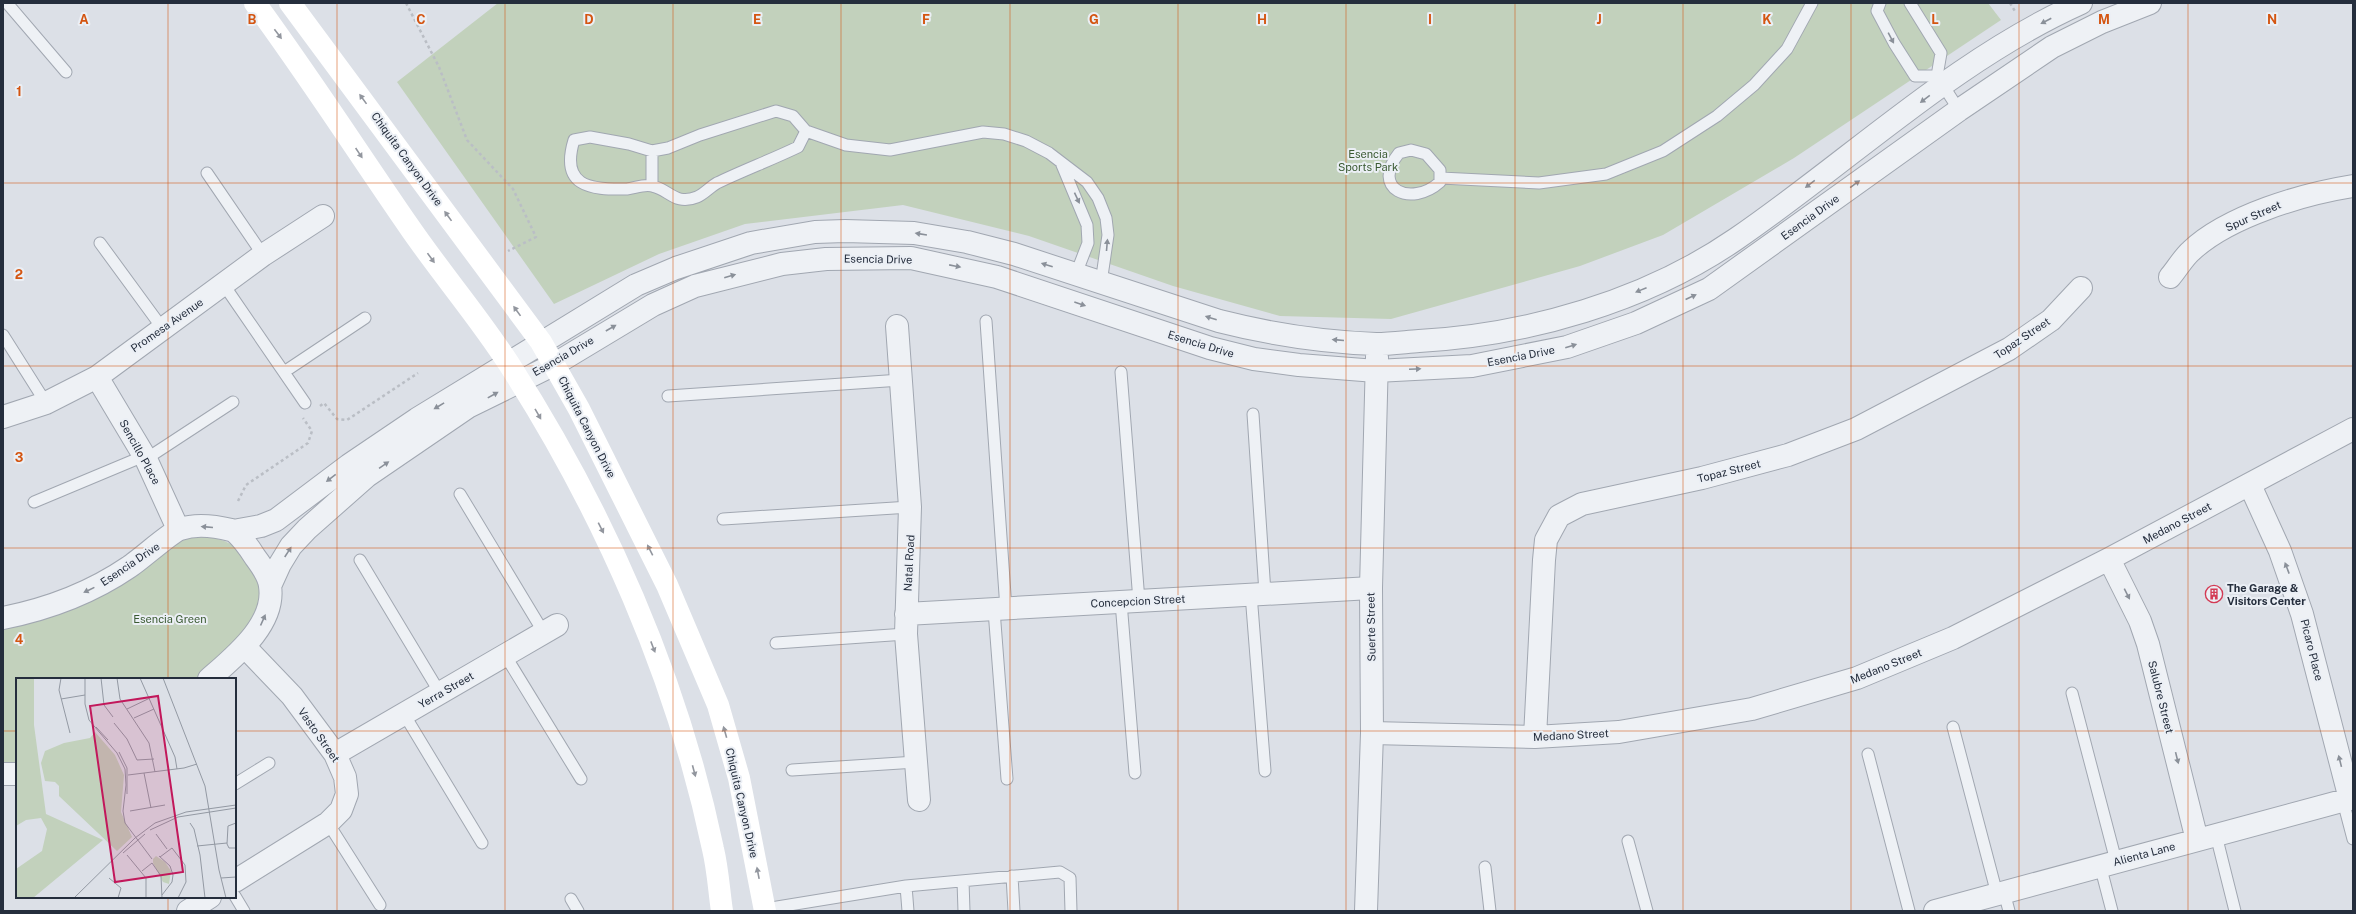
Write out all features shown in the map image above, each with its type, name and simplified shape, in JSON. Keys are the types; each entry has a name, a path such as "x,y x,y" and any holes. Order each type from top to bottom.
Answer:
{"main road":[{"path":"255,3 303,68 408,226 508,362 579,485 629,585 668,684 705,813 714,852 722,911"},
{"name":"Chiquita Canyon Drive","path":"290,3 541,342 554,364 667,585 718,706 739,778 765,910"}],"street":[{"name":"Esencia Drive","path":"3,618 53,605 86,592 129,568 178,529 195,526 233,531 261,526 276,520 348,464 508,362 636,285 676,268 751,243 815,232 914,233 967,242 1076,274 1219,321 1251,329 1377,344 1460,339 1518,329 1579,313 1682,273 1735,240 1941,81 2081,3"},
{"name":"Esencia Drive","path":"210,678 245,647 266,615 270,586 280,564 302,535 367,476 468,408 554,364 609,329 694,286 782,264 826,258 911,258 997,277 1210,348 1254,359 1299,366 1376,370 1472,366 1567,347 1636,323 1709,288 1959,110 2052,47 2102,22 2150,3"},
{"name":"Spur Street","path":"2170,278 2191,251 2231,223 2284,202 2353,186"},
{"name":"Promesa Avenue","path":"3,417 46,403 97,377 224,285 262,255 323,216"},
{"name":"Topaz Street","path":"1535,737 1546,540 1559,516 1582,504 1702,478 1788,455 1856,429 2009,349 2051,320 2081,288"},
{"name":"Natal Road","path":"897,326 910,507 906,624 919,800"},
{"name":"Suerte Street","path":"1366,911 1372,733 1371,588 1377,344"},
{"name":"Sencillo Place","path":"97,377 145,458 178,529"},
{"name":"Medano Street","path":"1372,733 1535,737 1619,732 1752,709 1849,681 1904,660 1953,638 2110,559 2353,429"},
{"name":"Picaro Place","path":"2250,485 2280,551 2302,614 2348,799"},
{"path":"233,531 251,551 262,567 270,586"},
{"name":"Salubre Street","path":"2110,559 2140,621 2207,837"},
{"name":"Concepcion Street","path":"906,624 1000,609 1371,588"},
{"name":"Yerra Street","path":"335,754 550,629"},
{"name":"Vasto Street","path":"236,879 328,823 341,810 347,794 346,777 335,754 292,696 245,647"},
{"path":"3,774 16,774"},
{"name":"Alienta Lane","path":"1935,911 2003,899 2108,863 2348,799"}],"lane":[{"path":"7,3 66,72"},
{"path":"1441,178 1539,183 1606,174 1663,151 1717,116 1754,85 1787,49 1812,3"},
{"path":"1880,3 1877,11 1894,43 1915,76 1941,81"},
{"path":"1910,3 1941,54 1941,81 1959,110"},
{"path":"806,131 798,147 710,186 698,197 682,200 652,186 628,189 595,188 579,182 571,170 569,155 574,140 590,137 629,144 652,151 668,148 700,135 776,111 793,116 806,131 846,145 890,150 983,132 1004,134 1026,141 1061,162 1086,182 1098,198 1106,218 1107,248 1101,283"},
{"path":"652,151 652,186"},
{"path":"1418,151 1426,154 1436,163 1441,178 1440,182 1428,191 1420,193 1401,193 1394,190 1392,187 1390,170 1398,153 1418,151"},
{"path":"1061,162 1087,225 1088,243 1076,274"},
{"path":"207,173 262,255"},
{"path":"100,243 163,329"},
{"path":"224,285 305,402"},
{"path":"284,372 366,318"},
{"path":"986,321 1007,779"},
{"path":"3,335 46,403"},
{"path":"1121,372 1135,773"},
{"path":"668,396 901,380"},
{"path":"34,502 145,458 234,402"},
{"path":"1253,414 1265,771"},
{"path":"460,494 550,629"},
{"path":"723,519 910,507"},
{"path":"360,560 440,693"},
{"path":"776,643 906,624"},
{"path":"505,655 581,779"},
{"path":"2072,693 2108,863 2112,911"},
{"path":"404,714 482,843"},
{"path":"1953,727 2003,899"},
{"path":"1868,754 1909,911"},
{"path":"792,770 916,762"},
{"path":"236,783 269,763"},
{"path":"2348,799 2353,839"},
{"path":"328,823 380,905"},
{"path":"2207,837 2235,911"},
{"path":"1628,841 1647,911"},
{"path":"1486,867 1490,911"},
{"path":"765,910 906,886 1060,872 1070,878 1071,911"},
{"path":"1012,876 1014,911"},
{"path":"963,881 964,911"},
{"path":"906,886 908,911"},
{"path":"236,898 244,911"},
{"path":"571,899 578,911"}],"path":[{"path":"406,3 439,66 467,140 513,189 536,237 508,250"},
{"path":"314,410 324,403 335,418 347,420 418,373"},
{"path":"238,501 246,485 308,443 312,431 303,418 308,414"}],"green space":[{"name":"Esencia Sports Park","path":"498,3 1988,3 2001,20 1794,158 1663,235 1580,266 1391,319 1280,316 1173,286 1029,236 903,205 745,224 659,254 554,304 397,82"},
{"name":"Esencia Green","path":"198,536 214,538 229,543 247,558 259,583 260,597 256,610 249,624 240,636 197,678 16,678 16,768 3,768 3,624 173,543"}],"place":[{"name":"The Garage & Visitors Center","path":"2214,594"}]}
